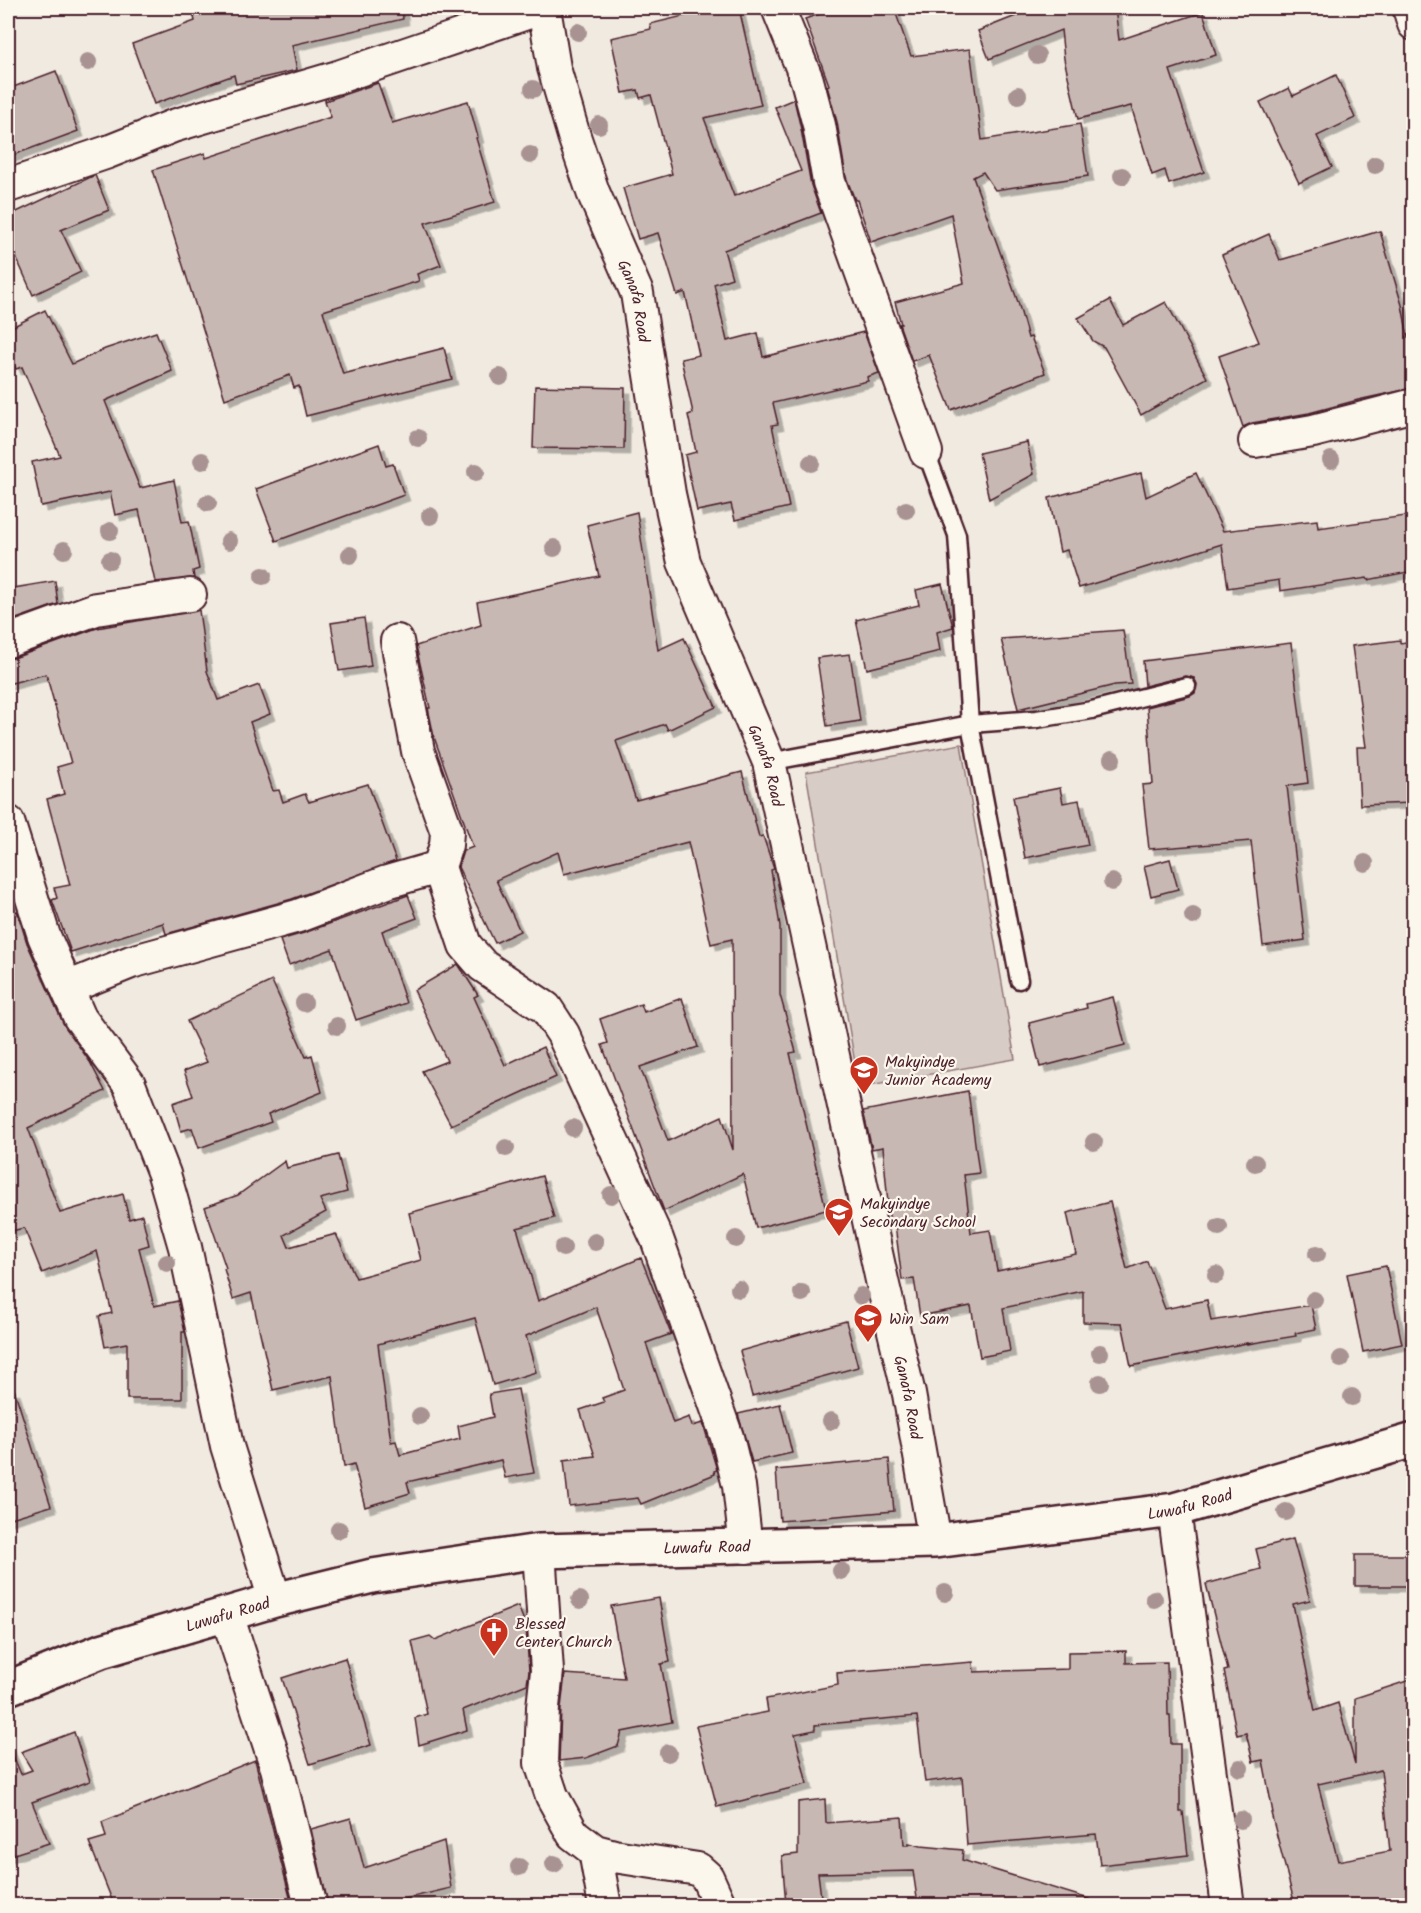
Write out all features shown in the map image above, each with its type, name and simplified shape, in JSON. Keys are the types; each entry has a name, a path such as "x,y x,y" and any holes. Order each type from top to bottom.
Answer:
{"street":[{"path":"8,186 108,152 173,126 338,77 542,8"},
{"name":"Ganafa Road","path":"542,8 554,68 574,136 593,192 638,293 669,494 684,562 769,762 883,1285 909,1394 935,1541"},
{"path":"778,8 807,80 819,125 829,182 926,452"},
{"path":"1409,8 1413,24"},
{"path":"1255,441 1313,431 1413,405"},
{"path":"8,641 96,609 190,595"},
{"path":"397,641 418,751 447,832 446,845 439,867 465,945 483,966 546,1008 563,1034 657,1239 727,1437 739,1486 746,1547"},
{"path":"8,822 44,936 80,1018 129,1084 164,1174 185,1247 227,1446 275,1600"},
{"path":"67,988 131,962 298,916 387,882 439,867"},
{"name":"Luwafu Road","path":"8,1688 101,1652 275,1600 372,1576 539,1551 935,1541 1174,1510 1413,1440"},
{"path":"1174,1510 1228,1905"},
{"path":"539,1551 547,1671 541,1763 552,1796 573,1834 595,1851 615,1857 698,1869 707,1877 720,1905"},
{"path":"227,1615 277,1768 311,1905"},
{"path":"595,1851 605,1905"}],"lane":[{"path":"926,452 957,535 970,724 1019,980"},
{"path":"769,762 970,724 1037,719 1092,710 1187,686"}],"shaded area":[{"path":"961,744 1015,1059 859,1087 806,772"}],"building":[{"path":"192,8 402,8 403,19 292,45 297,70 236,84 234,75 154,104 132,44 195,21"},
{"path":"695,8 739,8 761,105 704,118 734,196 801,171 775,107 794,99 811,185 821,213 724,250 732,278 714,284 727,341 758,333 763,357 864,332 879,373 867,377 868,381 773,403 778,424 772,425 789,507 735,520 731,504 697,511 685,455 696,452 688,415 693,413 681,359 699,355 685,292 677,295 658,233 638,239 623,188 672,174 651,95 640,98 638,90 623,93 611,38 651,29 650,24 696,13"},
{"path":"837,8 894,8 911,56 970,49 982,140 1080,124 1088,176 995,190 983,172 973,177 1018,302 1028,338 1031,337 1045,373 951,410 929,355 912,361 899,324 901,324 895,302 964,283 951,214 871,242 857,200 855,200 846,177 837,122 827,86 829,85 805,19"},
{"path":"1036,8 1115,8 1119,40 1203,12 1216,55 1170,70 1204,172 1169,184 1165,170 1152,175 1131,106 1078,119 1064,59 1061,30 989,59 978,31"},
{"path":"56,71 78,131 8,157 8,89"},
{"path":"1336,75 1355,118 1317,136 1332,167 1299,183 1260,102 1289,88 1293,96"},
{"path":"378,83 392,123 468,101 478,137 476,138 495,202 425,223 441,265 417,274 419,281 323,311 343,374 444,348 452,379 306,416 299,386 294,388 290,375 225,399 153,170 205,153 206,158 331,117 325,101"},
{"path":"95,175 109,210 61,230 81,272 33,295 8,239 8,216"},
{"path":"1380,231 1402,305 1408,337 1413,336 1413,388 1309,413 1252,423 1243,427 1219,356 1259,342 1222,255 1269,234 1280,260"},
{"path":"1110,300 1123,325 1166,302 1207,378 1141,415 1104,347 1093,341 1078,318"},
{"path":"45,310 72,364 105,349 156,332 172,371 105,401 140,488 174,480 182,522 189,521 199,569 193,571 194,578 155,582 139,510 115,515 110,492 41,506 32,462 60,456 22,367 16,369 8,352 8,329"},
{"path":"535,386 625,388 624,449 533,448"},
{"path":"1027,442 1034,474 989,499 979,453"},
{"path":"379,444 386,466 393,464 404,495 276,541 256,489"},
{"path":"1141,473 1146,497 1196,473 1223,531 1317,520 1318,528 1413,515 1413,571 1368,580 1367,578 1280,591 1279,580 1228,588 1222,544 1079,588 1067,550 1060,552 1049,498"},
{"path":"637,512 658,650 684,638 716,707 668,730 665,724 616,741 636,800 742,772 759,837 763,836 774,869 771,870 780,926 780,995 796,1052 790,1053 826,1210 756,1228 743,1174 664,1211 602,1045 608,1043 600,1019 641,1004 644,1012 682,998 698,1047 640,1067 668,1141 722,1116 733,1150 732,939 711,944 688,842 564,874 558,852 496,880 520,931 495,943 458,867 463,851 473,847 434,737 416,646 481,625 477,602 599,576 587,525"},
{"path":"55,581 58,604 8,622 8,589"},
{"path":"942,584 953,627 937,632 940,651 867,669 856,620 919,605 916,590"},
{"path":"199,610 207,671 218,700 259,685 270,714 250,722 273,791 279,790 283,802 305,794 309,802 368,784 396,861 292,899 166,934 163,923 71,952 52,900 57,898 54,888 70,885 47,799 64,794 57,767 71,763 46,674 8,684 8,659 97,628"},
{"path":"364,618 371,666 339,671 331,623"},
{"path":"1123,630 1131,684 1115,685 1018,709 1001,639"},
{"path":"1400,640 1400,643 1413,641 1413,803 1360,805 1357,747 1366,747 1352,646"},
{"path":"1291,643 1308,783 1287,786 1305,940 1263,946 1251,841 1149,849 1142,785 1153,784 1147,707 1190,696 1195,693 1197,684 1194,678 1185,676 1145,686 1143,661"},
{"path":"850,654 860,721 827,726 817,658"},
{"path":"1060,788 1063,803 1079,800 1088,845 1025,858 1013,797"},
{"path":"1170,859 1178,889 1151,896 1144,866"},
{"path":"408,895 417,918 382,931 406,1003 356,1020 332,949 289,965 280,940"},
{"path":"17,911 27,943 64,1025 90,1062 105,1091 28,1128 60,1213 123,1194 129,1219 142,1215 149,1245 139,1248 154,1306 178,1301 185,1332 182,1332 182,1399 127,1399 127,1343 105,1347 99,1316 112,1313 97,1251 42,1273 24,1228 8,1232 8,914"},
{"path":"458,964 478,995 474,997 505,1065 543,1047 556,1077 451,1125 422,1071 447,1061 414,990"},
{"path":"272,981 306,1057 312,1055 322,1092 268,1114 271,1122 199,1148 192,1128 181,1131 173,1103 193,1096 184,1071 207,1062 187,1021"},
{"path":"1113,997 1125,1045 1040,1067 1029,1023 1087,1008 1086,1004"},
{"path":"968,1091 979,1173 964,1175 971,1233 990,1230 997,1271 1076,1254 1067,1213 1110,1202 1127,1269 1147,1261 1165,1309 1207,1300 1211,1321 1311,1305 1316,1329 1295,1333 1296,1336 1247,1343 1131,1366 1122,1323 1083,1322 1083,1291 1003,1308 1010,1351 980,1357 971,1306 920,1316 914,1279 902,1280 895,1225 890,1226 883,1147 872,1149 863,1111"},
{"path":"338,1155 347,1192 320,1199 326,1212 284,1235 289,1247 336,1234 356,1278 421,1260 409,1213 542,1176 554,1218 517,1228 538,1301 641,1258 671,1334 646,1343 673,1423 689,1417 692,1426 703,1423 717,1470 714,1471 715,1474 641,1504 638,1498 569,1506 564,1460 595,1456 580,1410 604,1402 602,1398 624,1390 596,1307 526,1336 536,1372 493,1385 475,1318 378,1344 391,1442 396,1441 400,1455 460,1439 458,1426 493,1417 489,1394 518,1389 534,1473 505,1478 501,1460 407,1482 410,1493 365,1507 354,1464 344,1467 332,1376 273,1390 251,1293 233,1299 224,1269 226,1268 205,1207 238,1195 285,1161 287,1168"},
{"path":"1386,1266 1402,1344 1363,1352 1347,1274"},
{"path":"846,1321 858,1367 752,1396 740,1351"},
{"path":"14,1389 51,1506 8,1519 8,1390"},
{"path":"780,1404 792,1453 752,1462 738,1414"},
{"path":"889,1459 894,1511 780,1521 776,1470"},
{"path":"1293,1539 1310,1600 1293,1604 1315,1711 1338,1703 1355,1764 1355,1698 1413,1679 1413,1905 1295,1905 1271,1813 1273,1813 1263,1760 1253,1762 1246,1733 1237,1735 1224,1671 1228,1670 1206,1584 1261,1569 1256,1549","holes":["1381,1770 1390,1851 1338,1861 1318,1784"]},
{"path":"1355,1555 1413,1555 1413,1586 1355,1586"},
{"path":"659,1598 670,1662 661,1664 672,1722 622,1732 618,1746 586,1758 559,1761 565,1674 624,1678 611,1606"},
{"path":"518,1606 526,1626 529,1671 527,1684 463,1710 467,1730 419,1745 415,1718 427,1714 412,1641 430,1636 435,1640"},
{"path":"1126,1651 1126,1663 1167,1662 1171,1744 1180,1744 1180,1812 1183,1812 1188,1855 1100,1865 1096,1834 967,1845 962,1777 925,1782 917,1716 815,1725 815,1730 795,1734 807,1784 717,1807 696,1726 768,1712 766,1699 838,1685 837,1673 973,1662 974,1672 1068,1669 1068,1652"},
{"path":"345,1658 371,1745 310,1764 282,1678"},
{"path":"74,1732 90,1781 32,1802 49,1843 8,1856 8,1744 21,1774 32,1770 21,1752"},
{"path":"255,1760 292,1905 114,1905 89,1842 106,1837 102,1822"},
{"path":"825,1799 826,1823 902,1817 904,1845 909,1845 909,1843 963,1850 962,1860 1089,1899 1088,1905 918,1905 913,1871 818,1873 822,1905 786,1905 782,1856 798,1854 798,1802"},
{"path":"351,1818 364,1868 444,1841 451,1888 379,1905 328,1905 311,1829"}],"place":[{"name":"Makyindye Junior Academy","path":"864,1096"},
{"name":"Makyindye Secondary School","path":"839,1238"},
{"name":"Win Sam","path":"868,1344"},
{"name":"Blessed Center Church","path":"494,1658"}]}
